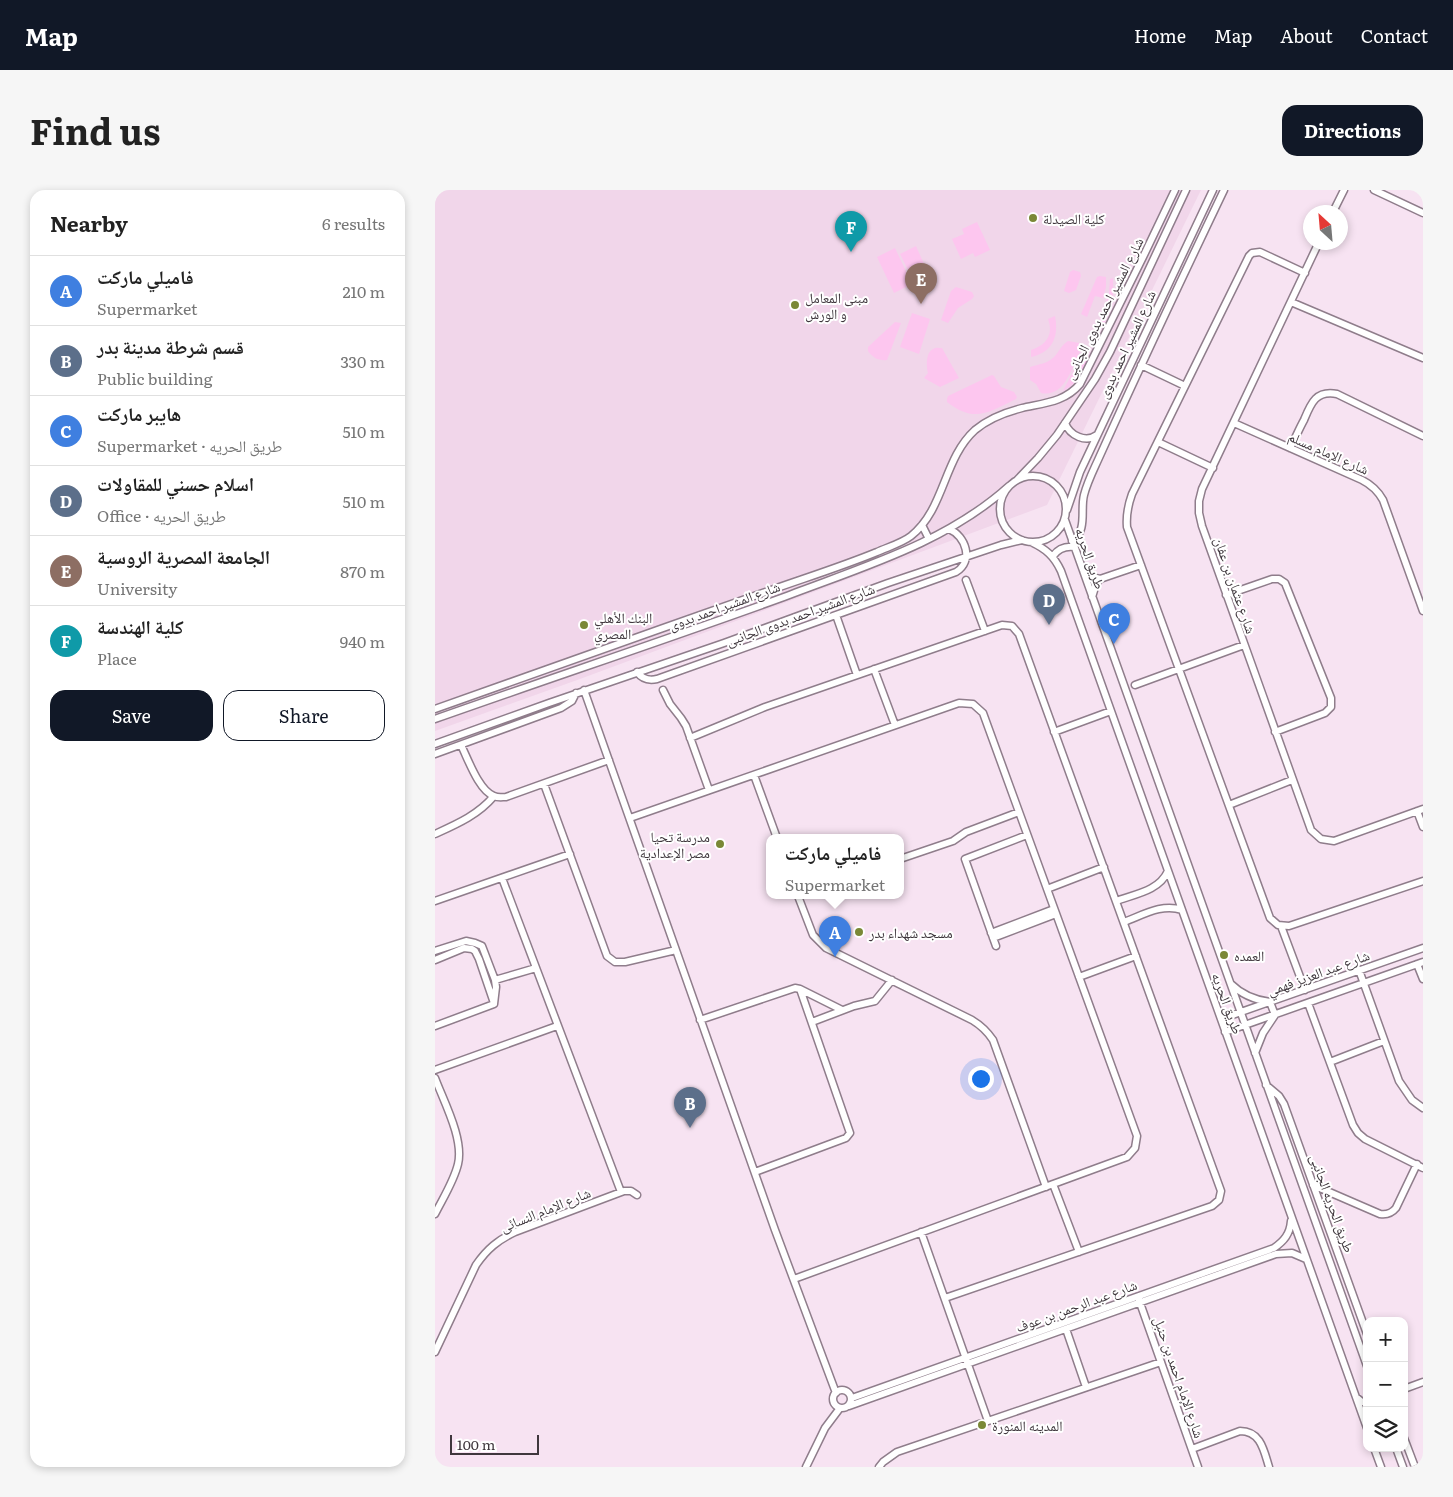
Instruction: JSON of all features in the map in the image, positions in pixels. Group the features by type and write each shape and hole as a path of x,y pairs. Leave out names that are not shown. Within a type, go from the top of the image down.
{"street":[{"name":"شارع المشير احمد بدوى الجانبى","path":"435,709 850,562 906,540 922,525 932,511 957,452 975,430 990,420 1009,412 1063,398 1077,389 1087,373 1175,190"},
{"name":"شارع المشير احمد بدوى","path":"1017,480 1043,453 1095,379 1186,190"},
{"name":"شارع المشير احمد بدوى","path":"1067,510 1080,472 1213,190"},
{"path":"1031,542 1049,551 1053,556 1057,551 1073,544 1078,537 1082,528 1084,495 1091,477 1131,386 1224,190"},
{"path":"1336,205 1344,190"},
{"path":"1374,190 1423,213"},
{"name":"شارع عثمان بن عفان","path":"1315,250 1202,489 1199,501 1199,514 1292,780 1315,836 1327,841 1334,841 1420,810"},
{"path":"1305,273 1263,253 1255,252 1249,256 1132,494 1126,516 1127,527 1270,918 1281,926 1289,926 1423,881"},
{"path":"1143,257 1152,262"},
{"path":"1291,302 1423,358"},
{"path":"1144,337 1153,340"},
{"path":"1141,365 1185,386"},
{"path":"1087,373 1095,379"},
{"path":"1122,383 1131,386"},
{"path":"1290,448 1312,402 1320,396 1331,393 1337,394 1423,436"},
{"path":"1065,423 1070,432 1084,439 1093,438 1097,435"},
{"name":"شارع الإمام مسلم","path":"1234,423 1371,485 1383,500 1423,611"},
{"path":"1158,442 1213,468"},
{"path":"1080,472 1091,477"},
{"path":"1032,476 1047,479 1054,483 1063,495 1067,510 1065,520 1059,530 1050,538 1037,542 1022,540 1008,531 1004,524 1001,517 1001,500 1009,486 1017,480 1032,476"},
{"name":"شارع المشير احمد بدوى","path":"435,719 714,622 876,562 949,529 980,510 1009,486"},
{"name":"طريق الحريه","path":"1065,520 1366,1362"},
{"path":"922,525 929,539"},
{"path":"949,529 962,538 966,557"},
{"path":"906,540 910,548"},
{"path":"435,744 845,599 1013,541 1022,540"},
{"name":"طريق الحريه","path":"1053,556 1061,571 1363,1417"},
{"name":"شارع المشير احمد بدوى الجانبى","path":"637,672 644,679 657,679 956,572 963,566 966,557"},
{"path":"1092,597 1096,584 1100,579 1141,564"},
{"path":"1082,569 1087,574 1100,579"},
{"path":"1226,595 1271,579 1279,579 1285,583 1331,698 1331,707 1325,713 1275,732"},
{"path":"966,580 985,630"},
{"path":"1415,589 1423,586"},
{"path":"845,599 849,610"},
{"path":"835,615 857,675"},
{"path":"691,738 765,708 985,630 1007,624 1016,630 1220,1187 1221,1196 1216,1204 1212,1206 945,1298"},
{"path":"1135,684 1244,645"},
{"path":"874,669 895,725"},
{"path":"584,690 700,1020 835,1393 834,1403 840,1408 849,1406 852,1398 850,1394 844,1390 839,1390 835,1393"},
{"path":"663,690 670,704 684,722 709,790"},
{"path":"435,754 565,706 572,701 576,693"},
{"path":"630,818 959,703 966,702 979,708 983,714 1137,1136 1137,1142 1132,1153 1127,1157 793,1279"},
{"path":"1054,732 1111,711"},
{"path":"515,715 518,724"},
{"path":"461,745 484,789 494,796 506,797 609,760"},
{"path":"754,775 776,834"},
{"path":"1229,805 1292,780"},
{"path":"544,784 605,952 611,959 620,963 676,950"},
{"path":"435,834 473,815 485,807 494,796"},
{"path":"1420,810 1423,827"},
{"path":"904,859 953,841 966,832 1019,812"},
{"path":"996,946 965,859 1027,835"},
{"path":"435,901 570,854"},
{"path":"1047,888 1104,868"},
{"path":"1116,900 1154,887 1165,877 1168,871"},
{"path":"502,878 621,1192 631,1191 637,1195"},
{"path":"799,899 809,926 819,942 826,948 972,1020 988,1032 993,1040 1049,1186 1079,1252"},
{"path":"1124,922 1165,907 1182,910"},
{"path":"992,935 1055,912"},
{"path":"1281,926 1305,990"},
{"path":"435,960 470,941 479,944 485,952 495,980 494,1004"},
{"path":"435,952 463,945 472,949 477,955 494,1004"},
{"name":"شارع عبد العزيز فهمي","path":"1221,1019 1423,948"},
{"path":"477,955 485,952"},
{"path":"1079,976 1136,956"},
{"path":"1420,963 1423,979"},
{"name":"شارع عبد العزيز فهمي","path":"1225,1032 1420,963"},
{"path":"495,980 536,968"},
{"path":"1359,970 1399,1082 1412,1100 1423,1108"},
{"path":"812,1022 854,1006 875,1001 891,980"},
{"path":"1229,982 1239,991 1250,997 1270,1002 1275,1015 1263,1033 1255,1053"},
{"path":"700,1020 793,989 800,989 842,1010"},
{"path":"755,1172 849,1136 850,1130 800,989"},
{"path":"1308,1003 1353,1125 1358,1133 1365,1139 1420,1166 1394,1211 1387,1214 1380,1214 1313,1185"},
{"path":"435,1026 494,1004"},
{"path":"435,1070 557,1026"},
{"path":"1330,1062 1384,1041"},
{"path":"435,1078 459,1147 458,1166 435,1214"},
{"name":"طريق الحريه الجانبى","path":"1266,1086 1274,1090 1284,1104 1363,1323"},
{"name":"شارع الإمام النسائى","path":"435,1352 476,1265 483,1254 493,1245 503,1237 515,1232 621,1192"},
{"name":"شارع عبد الرحمن بن عوف","path":"849,1406 1274,1248 1282,1243 1287,1235 1291,1227 1291,1218"},
{"path":"921,1232 988,1421"},
{"name":"شارع عبد الرحمن بن عوف","path":"852,1398 1066,1329 1139,1299 1276,1254 1292,1253 1307,1259"},
{"name":"شارع الإمام احمد بن حنبل","path":"1139,1299 1198,1467"},
{"path":"1066,1329 1087,1387"},
{"path":"879,1467 889,1456 897,1452 1161,1362"},
{"path":"1408,1388 1423,1382"},
{"path":"1356,1398 1363,1402"},
{"path":"806,1467 822,1434 840,1408"},
{"path":"1192,1449 1240,1431 1251,1432 1259,1440 1269,1467"},
{"path":"1408,1449 1415,1467"},
{"path":"1375,1452 1381,1467"},
{"path":"1397,1452 1403,1467"}],"shaded area":[{"path":"435,190 1201,190 1047,505 435,731"},
{"path":"977,222 990,250 975,257 973,253 961,259 952,239 964,234 962,229"},
{"path":"916,246 929,275 914,282 900,254"},
{"path":"895,248 912,284 894,293 877,257"},
{"path":"1073,270 1080,272 1081,276 1076,290 1069,293 1064,291 1070,272"},
{"path":"1097,277 1106,277 1103,298 1095,296 1087,317 1081,314"},
{"path":"1113,278 1113,305 1104,324 1100,320 1109,293 1110,279"},
{"path":"956,287 972,292 974,296 958,308 948,323 941,320 951,291"},
{"path":"912,313 930,319 919,354 900,347"},
{"path":"1055,316 1056,330 1053,342 1045,351 1031,357 1031,350 1041,345 1047,339 1050,330 1048,319"},
{"path":"895,322 901,323 887,360 881,360 872,356 868,351 868,347"},
{"path":"1068,341 1079,343 1081,349 1067,380 1056,391 1041,393 1036,384 1030,380 1030,367 1051,359"},
{"path":"934,348 942,348 959,378 940,387 924,378 928,373 929,353"},
{"path":"1082,354 1089,357 1082,372 1072,385 1063,391"},
{"path":"992,375 1001,387 1014,392 1017,397 1016,399 981,414 965,412 947,402 948,396"}],"place":[{"name":"كلية الصيدلة","path":"1033,218"},
{"name":"كلية الهندسة","path":"851,252"},
{"name":"الجامعة المصرية الروسية","path":"921,304"},
{"name":"مبنى المعامل و الورش","path":"795,305"},
{"name":"البنك الأهلي المصري","path":"584,625"},
{"name":"اسلام حسني للمقاولات","path":"1049,625"},
{"name":"هايبر ماركت","path":"1114,644"},
{"name":"مدرسة تحيا مصر الإعدادية","path":"720,844"},
{"name":"مسجد شهداء بدر","path":"859,932"},
{"name":"العمده","path":"1224,955"},
{"name":"فاميلي ماركت","path":"835,957"},
{"name":"قسم شرطة مدينة بدر","path":"690,1128"},
{"name":"المدينه المنورة","path":"982,1425"}]}
